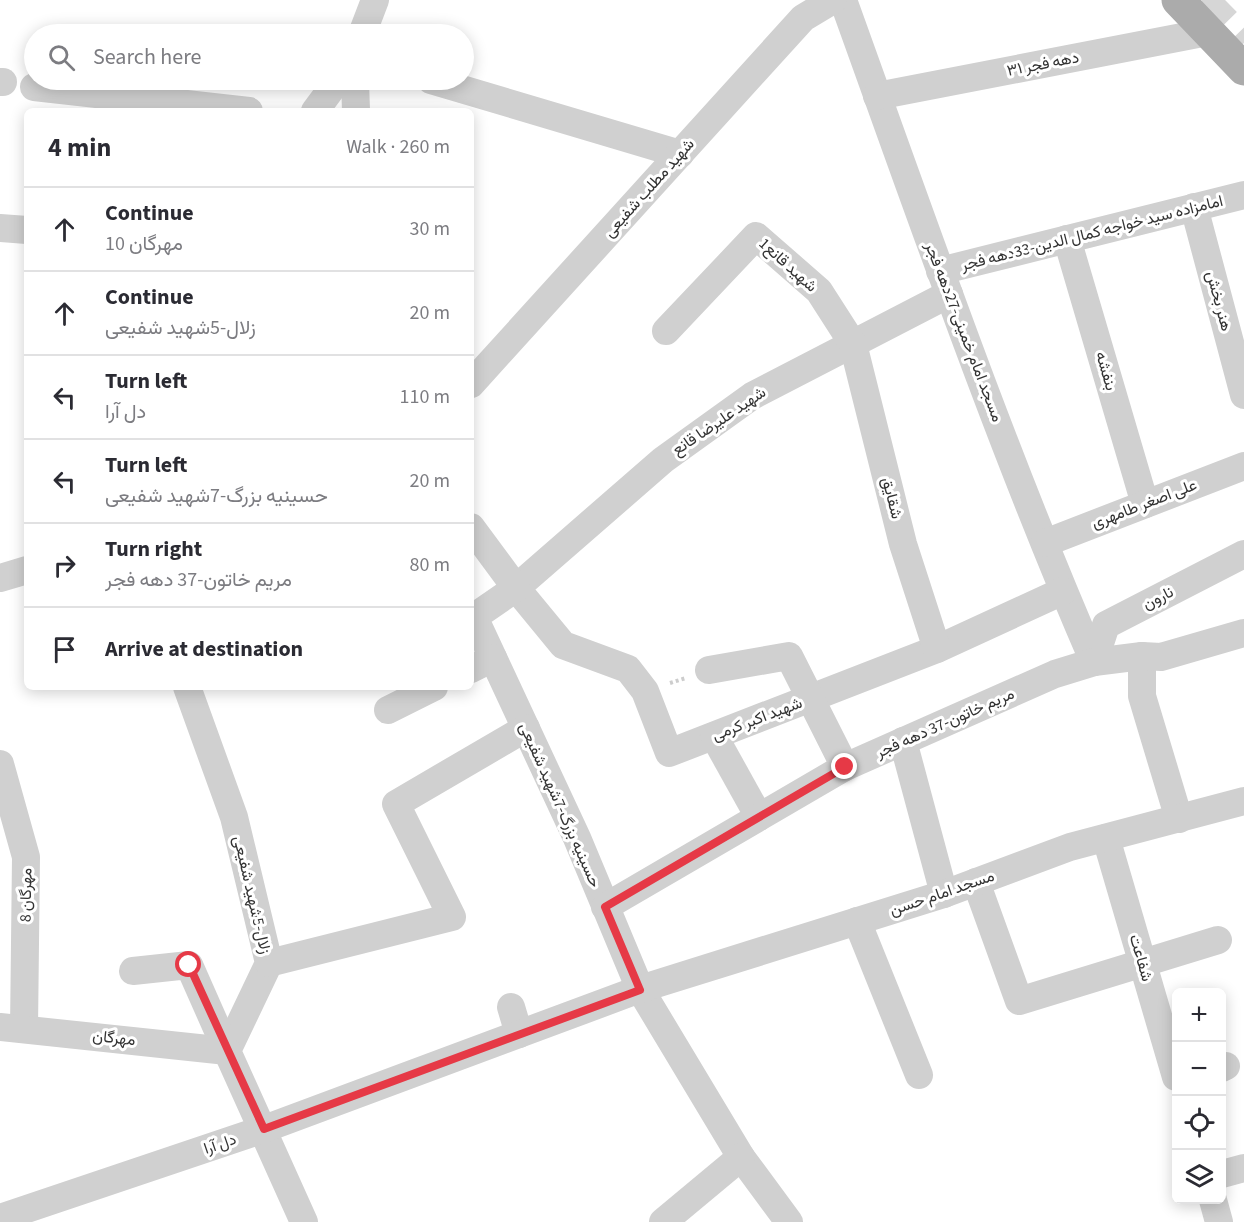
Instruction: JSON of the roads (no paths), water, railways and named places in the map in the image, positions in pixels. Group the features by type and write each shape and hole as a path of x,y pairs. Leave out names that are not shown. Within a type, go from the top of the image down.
{"main road":[{"path":"1178,0 1244,69"}],"street":[{"name":"شهید مطلب شفیعی","path":"474,372 680,154 803,18 833,0"},
{"name":"مسجد امام خمینی-27دهه فجر","path":"843,0 944,282 1063,591 1094,662"},
{"path":"363,24 366,2"},
{"name":"دهه فجر ۳۱","path":"877,96 1208,32"},
{"path":"61,90 222,108"},
{"path":"317,108 331,90"},
{"path":"355,90 356,108"},
{"path":"465,90 680,154"},
{"name":"امامزاده سید خواجه کمال الدین-33دهه فجر","path":"944,282 1067,239 1244,195"},
{"name":"هنر بخش","path":"1194,207 1244,395"},
{"path":"0,228 24,230"},
{"name":"1شهید قانع","path":"666,331 756,236 819,291 853,344"},
{"name":"بنفشه","path":"1067,239 1145,504"},
{"name":"شهید علیرضا قانع","path":"516,588 663,460 752,396 853,344 944,282"},
{"name":"شقایق","path":"853,344 903,544 937,649"},
{"name":"علی اصغر طامهری","path":"1045,543 1244,466"},
{"path":"474,531 516,588"},
{"name":"نارون","path":"1094,662 1106,625 1244,554"},
{"path":"0,578 24,571"},
{"name":"حسینیه بزرگ-7شهید شفیعی","path":"516,588 474,617 482,663 526,728 640,990 741,1157 789,1222"},
{"name":"شهید اکبر کرمی","path":"516,588 563,645 628,669 645,691 669,753 937,649 1063,591"},
{"name":"مریم خاتون-37 دهه فجر","path":"605,907 845,767 1077,665 1142,656 1161,657 1244,633"},
{"path":"710,670 789,656 845,767"},
{"path":"1142,656 1142,696 1179,819"},
{"name":"زلال-5شهید شفیعی","path":"188,690 234,817 269,963 227,1051"},
{"path":"388,710 428,690"},
{"path":"269,963 452,917 396,804 526,728"},
{"path":"714,736 759,817"},
{"path":"903,741 944,894"},
{"name":"مهرگان 8","path":"0,765 26,857 12,1028"},
{"name":"مسجد امام حسن","path":"640,990 944,894 1071,847 1244,801"},
{"name":"شفاعت","path":"1106,838 1172,1063"},
{"path":"976,882 1019,1001 1218,940"},
{"path":"857,921 919,1075"},
{"path":"133,972 189,965 304,1222"},
{"name":"دل آرا","path":"0,1218 264,1129 640,990"},
{"path":"511,1007 519,1034"},
{"name":"مهرگان","path":"12,1028 227,1051"},
{"path":"663,1222 741,1157"},
{"path":"1226,1173 1244,1168"},
{"path":"1214,1204 1219,1222"}],"tunnel":[{"path":"1202,0 1244,43"}]}
